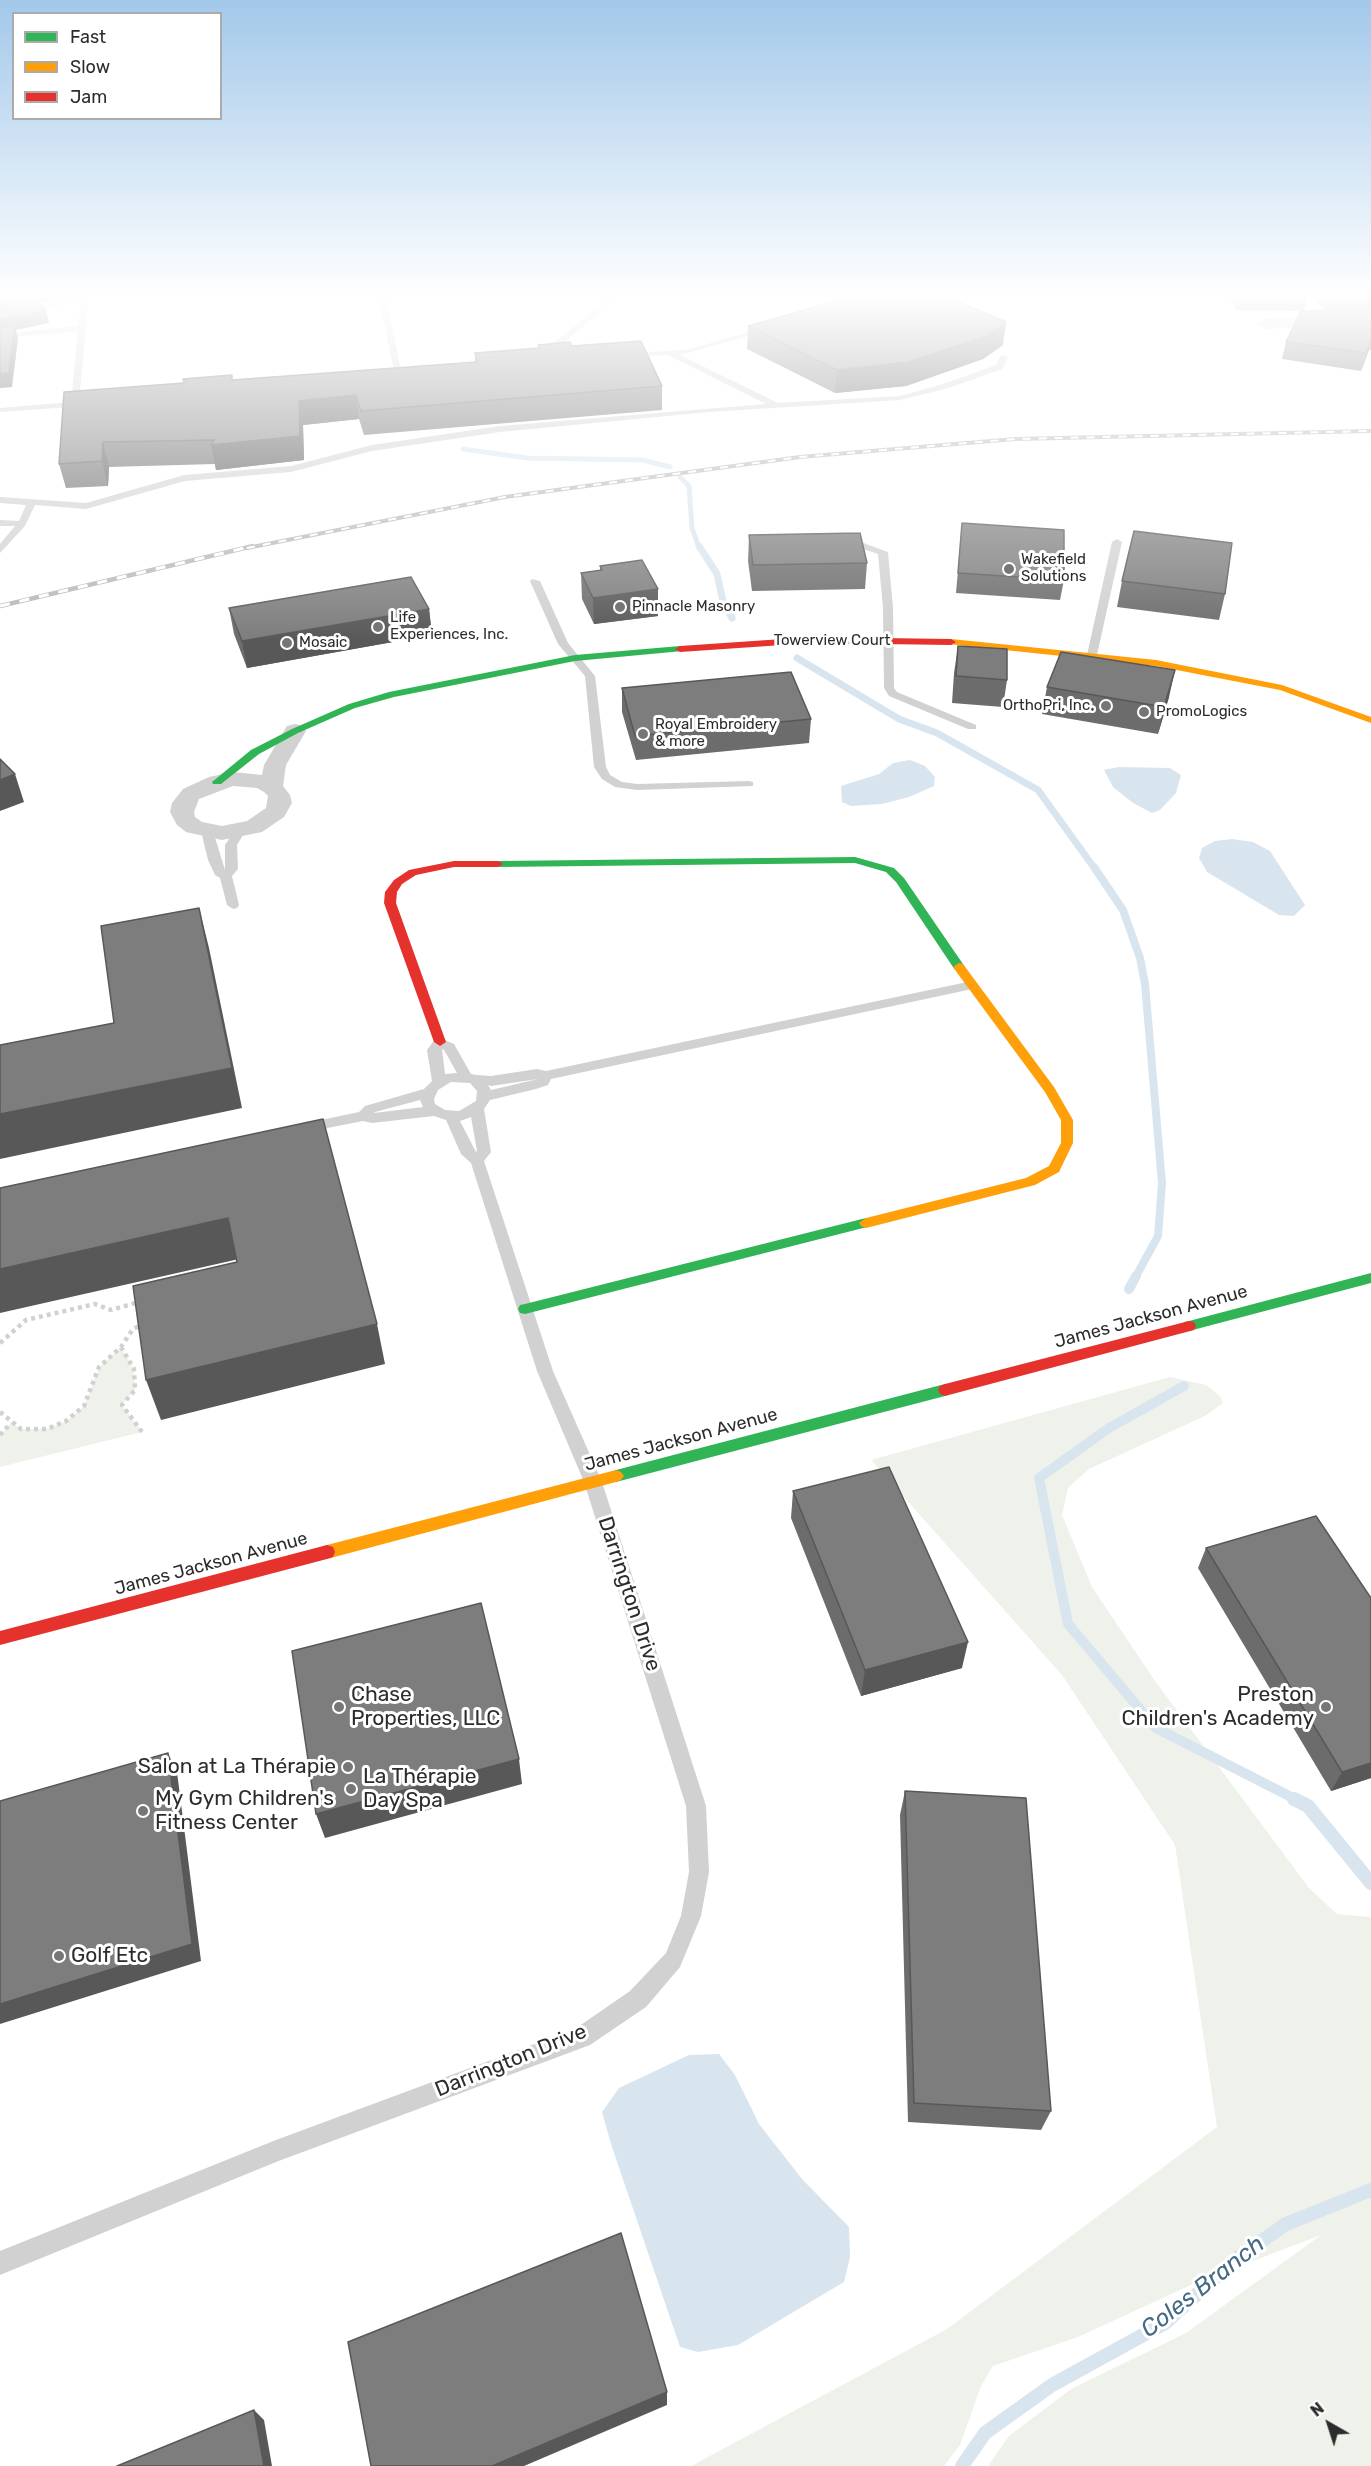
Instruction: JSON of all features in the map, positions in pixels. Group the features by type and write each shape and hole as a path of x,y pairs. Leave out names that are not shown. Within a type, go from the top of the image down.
{"street":[{"name":"Towerview Court","path":"217,782 255,752 295,730 352,706 392,694 479,675 575,658 742,643 888,640 952,642 1092,655 1179,667 1282,688 1371,720"},
{"path":"272,787 275,765 295,730"},
{"path":"248,779 272,787 279,795 280,803 276,812 254,827 239,832 207,831 194,827 185,820 182,812 184,803 191,794 217,782 248,779"},
{"path":"440,1041 390,903 391,892 398,882 413,872 432,866 830,859 875,864 890,870 900,880 972,986 1050,1090 1066,1120 1067,1143 1054,1169 1030,1182 525,1309"},
{"name":"James Jackson Avenue","path":"0,1638 1371,1278"}],"lane":[{"path":"0,500 86,506 184,478 291,469 372,448 500,429 715,411"},
{"path":"0,550 22,524 32,502"},
{"path":"0,523 22,524"},
{"path":"832,542 858,544 883,552 888,608 889,688 893,694 972,727"},
{"path":"1092,655 1117,542"},
{"path":"535,581 563,644 590,676 600,767 606,777 619,785 637,787 749,784"},
{"path":"207,831 214,860 219,872 226,876 233,905"},
{"path":"226,876 232,869 231,845 239,832"},
{"path":"363,1116 370,1109 428,1093 439,1082 470,1079 491,1081 537,1074 546,1076 972,986"},
{"path":"439,1082 434,1050 440,1041 449,1047 470,1079 484,1090 481,1102 484,1152 477,1160 468,1154 451,1116"},
{"path":"289,1131 363,1116 372,1118 434,1111 451,1116 461,1116 481,1102 537,1084 546,1076"},
{"path":"428,1093 429,1106 434,1111"},
{"name":"Darrington Drive","path":"0,2263 276,2151 582,2037 638,1999 673,1960 691,1916 699,1872 696,1806 593,1482 545,1371 477,1160"}],"path":[{"path":"0,1343 26,1320 95,1304 111,1310 136,1305 143,1297"},
{"path":"0,1412 10,1423 21,1429 46,1429 66,1422 84,1406 99,1367 121,1347 133,1329 153,1320"},
{"path":"121,1347 134,1369 135,1390 122,1405 141,1432"},
{"path":"0,1435 10,1423"}],"shaded area":[{"path":"910,760 925,766 935,777 934,786 909,797 882,804 851,806 842,802 841,786 879,774 893,763"},
{"path":"1119,767 1170,768 1181,775 1176,793 1160,810 1152,813 1133,803 1113,787 1104,770"},
{"path":"1232,839 1253,842 1270,851 1305,905 1294,916 1279,915 1207,872 1199,858 1202,848 1215,841"},
{"path":"121,1347 134,1369 135,1390 122,1405 142,1432 0,1467 0,1435 11,1423 22,1429 46,1429 67,1421 84,1406 99,1367"},
{"path":"1170,1377 1206,1385 1220,1396 1223,1403 1205,1416 1089,1469 1068,1488 1062,1515 1092,1587 1155,1681 1309,1888 1337,1914 1371,1917 1371,2466 988,2466 1009,2436 1071,2389 1186,2333 1321,2235 1193,2284 1078,2337 993,2366 981,2386 960,2445 944,2466 691,2466 947,2329 1217,2127 1175,1845 1062,1675 871,1460"},
{"path":"719,2054 735,2075 759,2124 802,2179 849,2227 850,2257 844,2282 738,2345 698,2352 680,2347 602,2112 619,2088 689,2055"}],"building":[{"path":"63,411 299,411 300,436 211,445 214,440 103,442 102,461 59,464"},
{"path":"962,523 1064,530 1064,580 958,573"},
{"path":"1134,531 1232,543 1225,594 1122,581"},
{"path":"860,533 867,563 753,565 749,535"},
{"path":"642,560 658,589 593,598 581,573 602,570 600,566"},
{"path":"411,577 429,609 242,641 229,608"},
{"path":"958,646 1007,649 1007,680 956,676"},
{"path":"1061,652 1175,670 1164,707 1047,687"},
{"path":"791,672 811,719 635,736 622,688"},
{"path":"0,759 15,774 0,780"},
{"path":"199,908 232,1068 0,1114 0,1045 114,1023 101,926"},
{"path":"323,1119 377,1324 146,1380 133,1286 237,1262 228,1218 0,1269 0,1188"},
{"path":"889,1467 968,1642 865,1670 793,1491"},
{"name":"Preston Children's Academy","path":"1316,1516 1371,1598 1371,1763 1342,1772 1206,1548"},
{"path":"481,1603 519,1759 316,1814 292,1651"},
{"path":"168,1753 192,1944 0,2004 0,1801"},
{"path":"905,1791 1026,1798 1051,2111 914,2103"},
{"path":"621,2233 667,2392 492,2466 371,2466 348,2342"},
{"path":"254,2410 264,2466 117,2466"}],"waterway":[{"path":"463,449 527,458 643,460 670,467"},
{"path":"680,477 689,486 692,528 699,548"},
{"path":"699,546 717,574 723,601 732,618"},
{"path":"797,658 899,719 937,733 1038,790 1095,869"},
{"path":"1094,867 1123,910 1140,958 1145,984 1162,1183 1158,1236 1135,1278"},
{"path":"1129,1289 1136,1276"},
{"path":"1184,1386 1109,1428 1039,1478 1068,1624 1156,1728 1297,1800"},
{"path":"1294,1799 1308,1806 1371,1883"},
{"name":"Coles Branch","path":"962,2466 985,2433 1052,2385 1165,2323 1236,2259 1286,2224 1371,2190"}],"railway":[{"path":"247,548 505,497 800,457 1015,439 1371,431"},
{"path":"0,606 253,546"}],"traffic: fast":[{"path":"217,782 255,752 295,731 352,706 392,694 575,658 680,649"},
{"path":"498,864 855,860 890,870 900,880 959,967"},
{"path":"525,1309 866,1223"},
{"path":"1189,1326 1371,1278"},
{"path":"616,1476 945,1390"}],"traffic: slow":[{"path":"951,642 1156,663 1282,688 1371,720"},
{"path":"866,1223 1030,1182 1054,1169 1067,1143 1067,1120 1050,1090 959,967"},
{"path":"327,1552 616,1476"}],"traffic: jam":[{"path":"680,649 812,640 951,642"},
{"path":"440,1042 390,903 391,892 398,882 413,872 454,864 498,864"},
{"path":"945,1390 1189,1326"},
{"path":"0,1638 327,1552"}],"place":[{"name":"Wakefield Solutions","path":"1009,569"},
{"name":"Pinnacle Masonry","path":"620,607"},
{"name":"Life Experiences, Inc.","path":"378,627"},
{"name":"Mosaic","path":"287,643"},
{"name":"OrthoPri, Inc.","path":"1106,706"},
{"name":"PromoLogics","path":"1144,712"},
{"name":"Royal Embroidery & more","path":"643,734"},
{"name":"Chase Properties, LLC","path":"339,1707"},
{"name":"Preston Children's Academy","path":"1326,1707"},
{"name":"Salon at La Thérapie","path":"348,1767"},
{"name":"La Thérapie Day Spa","path":"351,1789"},
{"name":"My Gym Children's Fitness Center","path":"143,1811"},
{"name":"Golf Etc","path":"59,1956"}]}
